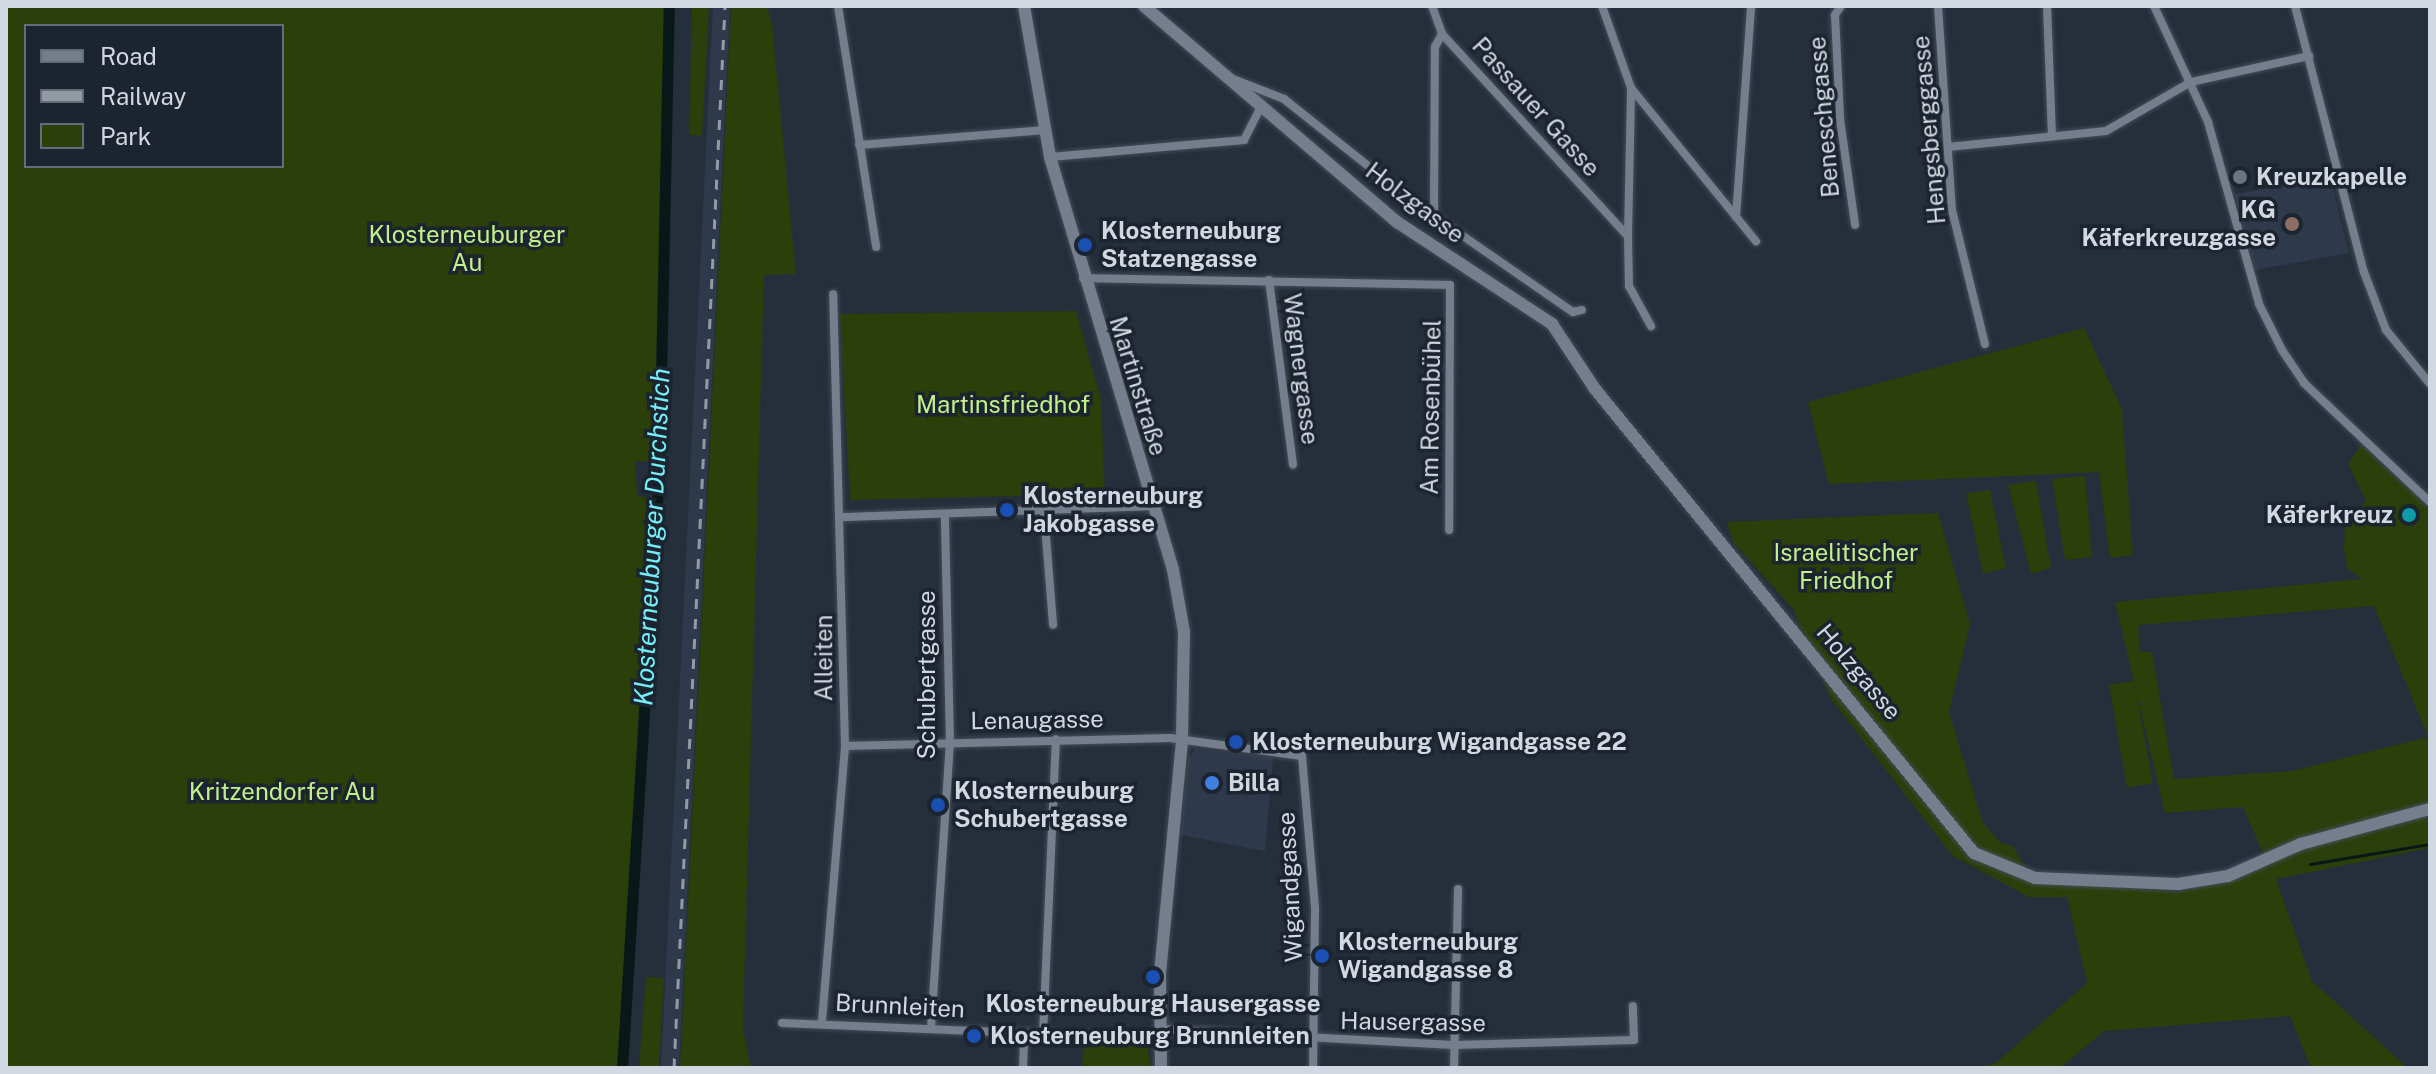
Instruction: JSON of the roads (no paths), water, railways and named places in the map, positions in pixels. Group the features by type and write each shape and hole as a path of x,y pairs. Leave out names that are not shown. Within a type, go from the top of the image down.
{"street":[{"path":"838,6 876,247"},
{"name":"Martinstraße","path":"1024,6 1050,157 1151,506 1184,632 1182,741 1159,1034 1161,1068"},
{"name":"Holzgasse","path":"1144,6 1397,222 1552,324 1595,389 1974,853 2035,878 2178,884 2228,876 2301,844 2430,809"},
{"path":"1432,6 1442,34"},
{"path":"1602,6 1631,88 1756,241"},
{"path":"1736,217 1751,6"},
{"name":"Beneschgasse","path":"1841,6 1835,15 1840,119 1855,225"},
{"name":"Hengsberggasse","path":"1938,6 1952,210 1985,344"},
{"path":"2047,6 2052,136"},
{"path":"2154,6 2191,82 2225,170 2259,304 2282,350 2304,383 2430,502"},
{"path":"2295,6 2364,272 2386,330 2430,384"},
{"name":"Passauer Gasse","path":"1434,215 1435,47 1442,34 1628,236"},
{"path":"1948,147 2117,127 2191,82 2309,56"},
{"name":"Holzgasse","path":"1223,75 1284,99 1434,215 1573,312 1582,310"},
{"name":"Passauer Gasse","path":"1631,88 1629,286 1651,326"},
{"path":"1050,157 1244,140 1261,107"},
{"path":"859,145 1045,130"},
{"path":"1083,278 1269,280"},
{"name":"Am Rosenbühel","path":"1269,280 1450,285 1449,530"},
{"name":"Wagnergasse","path":"1269,280 1293,464"},
{"name":"Alleiten","path":"822,1021 845,746 843,517 833,294"},
{"path":"843,517 1151,506"},
{"path":"1044,512 1053,625"},
{"name":"Schubertgasse","path":"931,1028 950,742 945,514"},
{"path":"1043,1035 1056,739"},
{"name":"Lenaugasse","path":"845,746 1056,739 1182,741"},
{"name":"Wigandgasse","path":"1182,741 1302,756 1315,909 1313,1040"},
{"path":"1454,1068 1458,889"},
{"name":"Hausergasse","path":"1159,1034 1454,1045 1634,1040 1633,1006"},
{"name":"Brunnleiten","path":"782,1023 822,1021 1043,1035 1159,1034"},
{"path":"1023,1068 1024,1033"},
{"path":"1313,1040 1313,1068"}],"waterway":[{"name":"Klosterneuburger Durchstich","path":"622,1068 659,472 669,6"},
{"path":"2310,864 2430,844"}],"railway":[{"path":"674,1068 725,6"}],"place":[{"name":"Kreuzkapelle","path":"2240,177"},
{"name":"KG Käferkreuzgasse","path":"2292,224"},
{"name":"Klosterneuburg Statzengasse","path":"1085,245"},
{"name":"Klosterneuburg Jakobgasse","path":"1007,510"},
{"name":"Käferkreuz","path":"2409,515"},
{"name":"Klosterneuburg Wigandgasse 22","path":"1236,742"},
{"name":"Billa","path":"1212,783"},
{"name":"Klosterneuburg Schubertgasse","path":"938,805"},
{"name":"Klosterneuburg Wigandgasse 8","path":"1322,956"},
{"name":"Klosterneuburg Hausergasse","path":"1153,977"},
{"name":"Klosterneuburg Brunnleiten","path":"974,1036"}],"park label":[{"name":"Klosterneuburger Au","path":"467,249"},
{"name":"Martinsfriedhof","path":"1003,405"},
{"name":"Israelitischer Friedhof","path":"1846,567"},
{"name":"Kritzendorfer Au","path":"282,792"}]}
